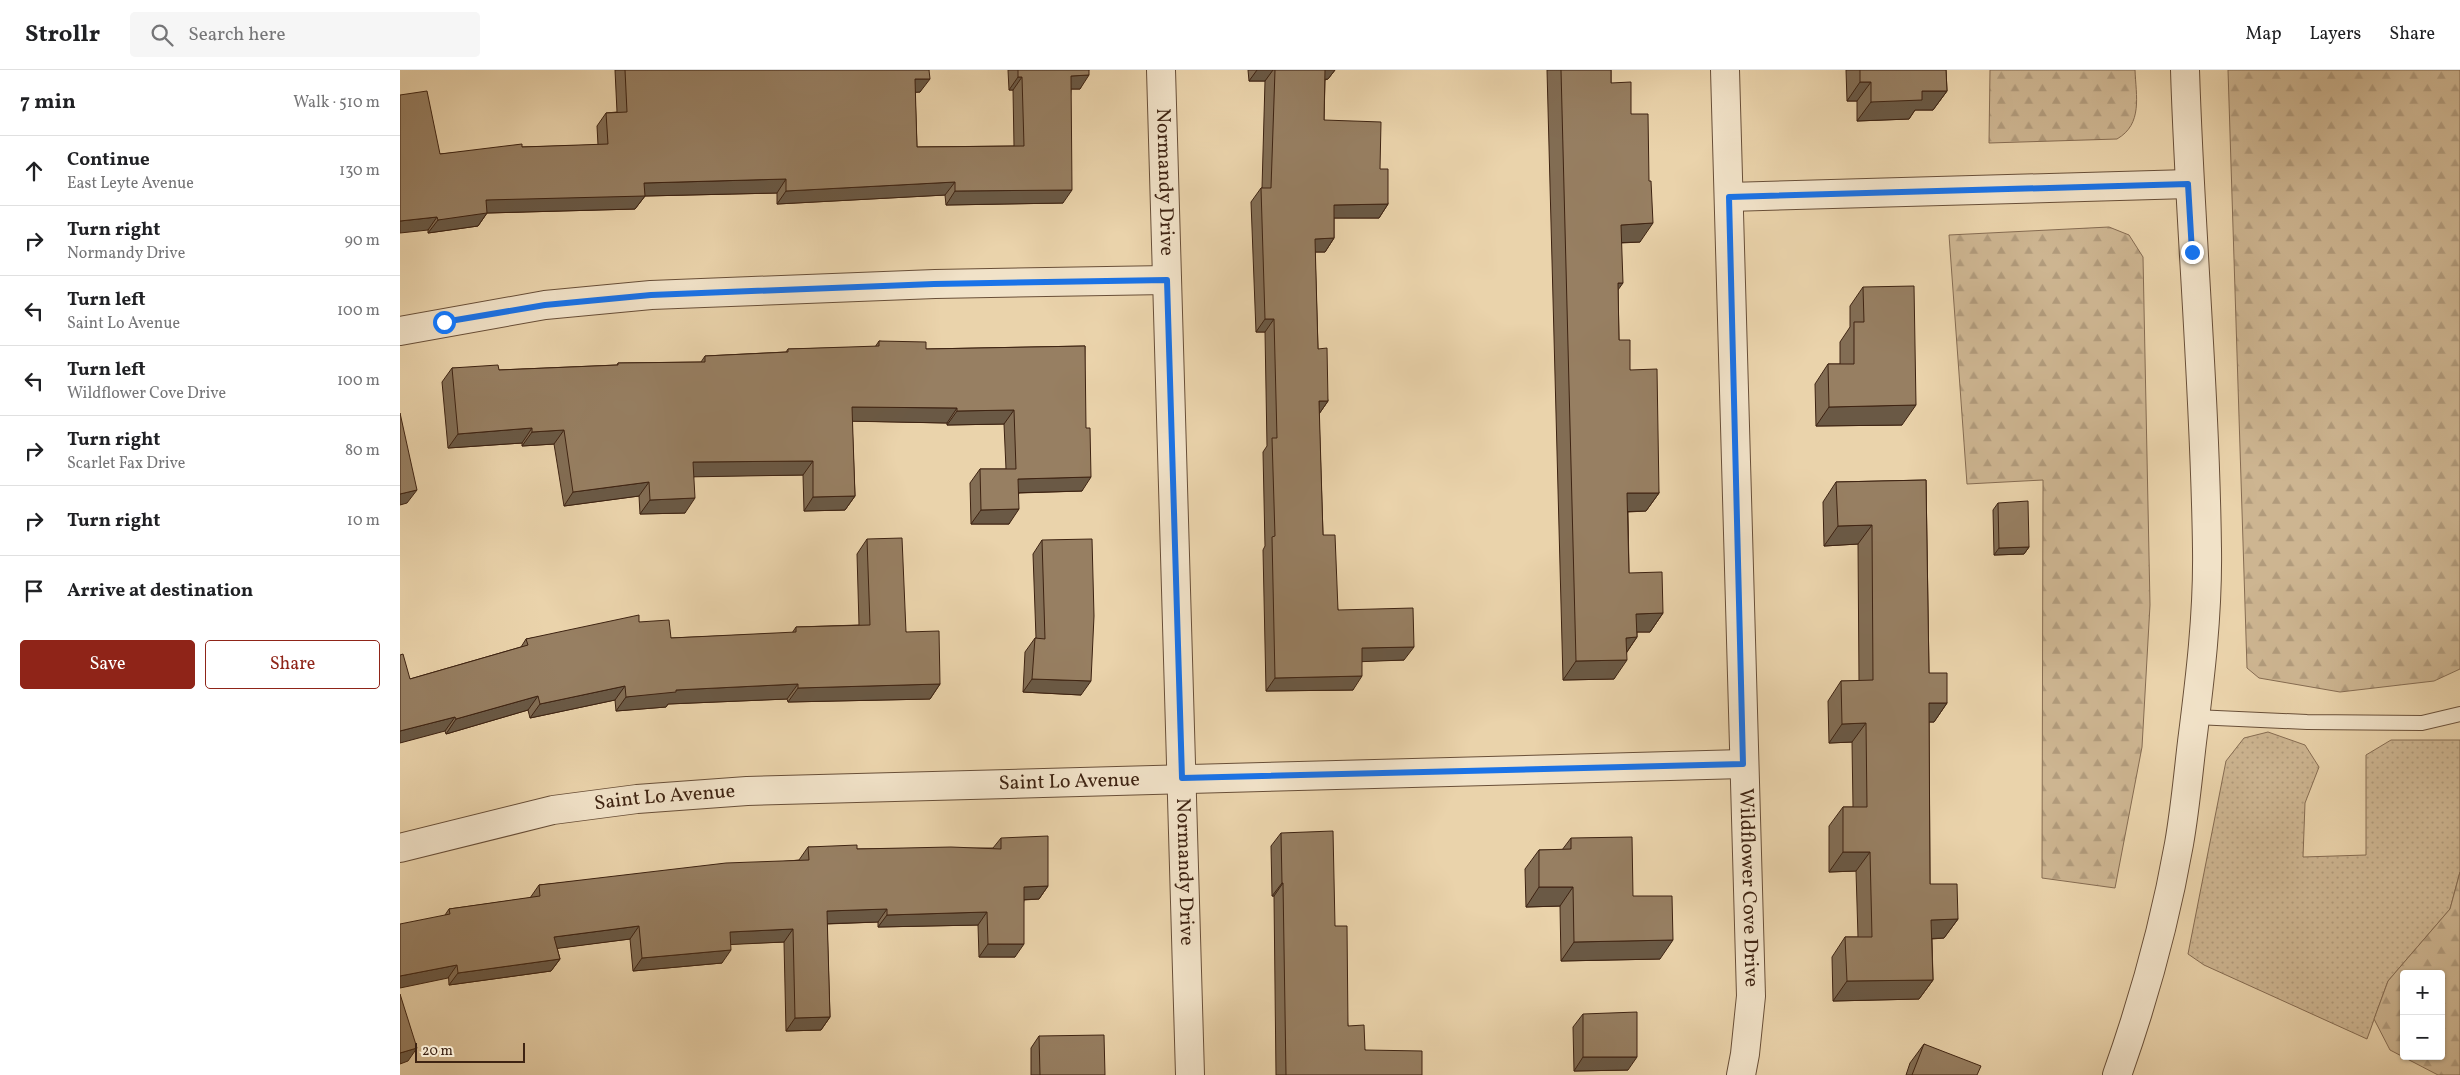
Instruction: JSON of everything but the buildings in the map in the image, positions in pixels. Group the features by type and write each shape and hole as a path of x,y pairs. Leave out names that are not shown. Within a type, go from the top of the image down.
{"street":[{"name":"Normandy Drive","path":"1161,70 1190,1075"},
{"name":"Wildflower Cove Drive","path":"1725,70 1751,996 1745,1054 1740,1075"},
{"path":"2117,1075 2137,1018 2157,949 2179,842 2203,654 2207,551 2198,304 2188,184 2185,70"},
{"path":"1729,197 2188,184"},
{"path":"400,331 545,305 651,295 934,284 1167,280"},
{"name":"Saint Lo Avenue","path":"400,848 553,810 637,799 747,791 1743,764"}],"lane":[{"path":"2195,717 2307,722 2422,723 2460,714"}],"green space":[{"path":"1990,70 2135,70 2137,99 2131,126 2117,139 1989,143"},
{"path":"2228,70 2460,70 2460,669 2434,681 2340,692 2259,678 2247,668"},
{"path":"2109,227 2129,235 2143,257 2150,605 2142,747 2115,888 2042,878 2043,480 1967,484 1949,235"},
{"path":"2268,732 2305,745 2319,767 2305,803 2303,857 2366,855 2366,755 2391,740 2460,740 2460,872 2450,909 2388,981 2367,1039 2204,965 2188,954 2226,761 2244,738"},
{"path":"2460,872 2460,1075 2438,1075 2409,1060 2445,1060 2445,970 2400,970 2400,1055 2390,1050 2374,1019 2388,981 2450,909"}],"route":[{"path":"444,322 545,305 651,295 934,284 1167,280 1182,778 1743,764 1729,197 2188,184 2192,252"}]}
